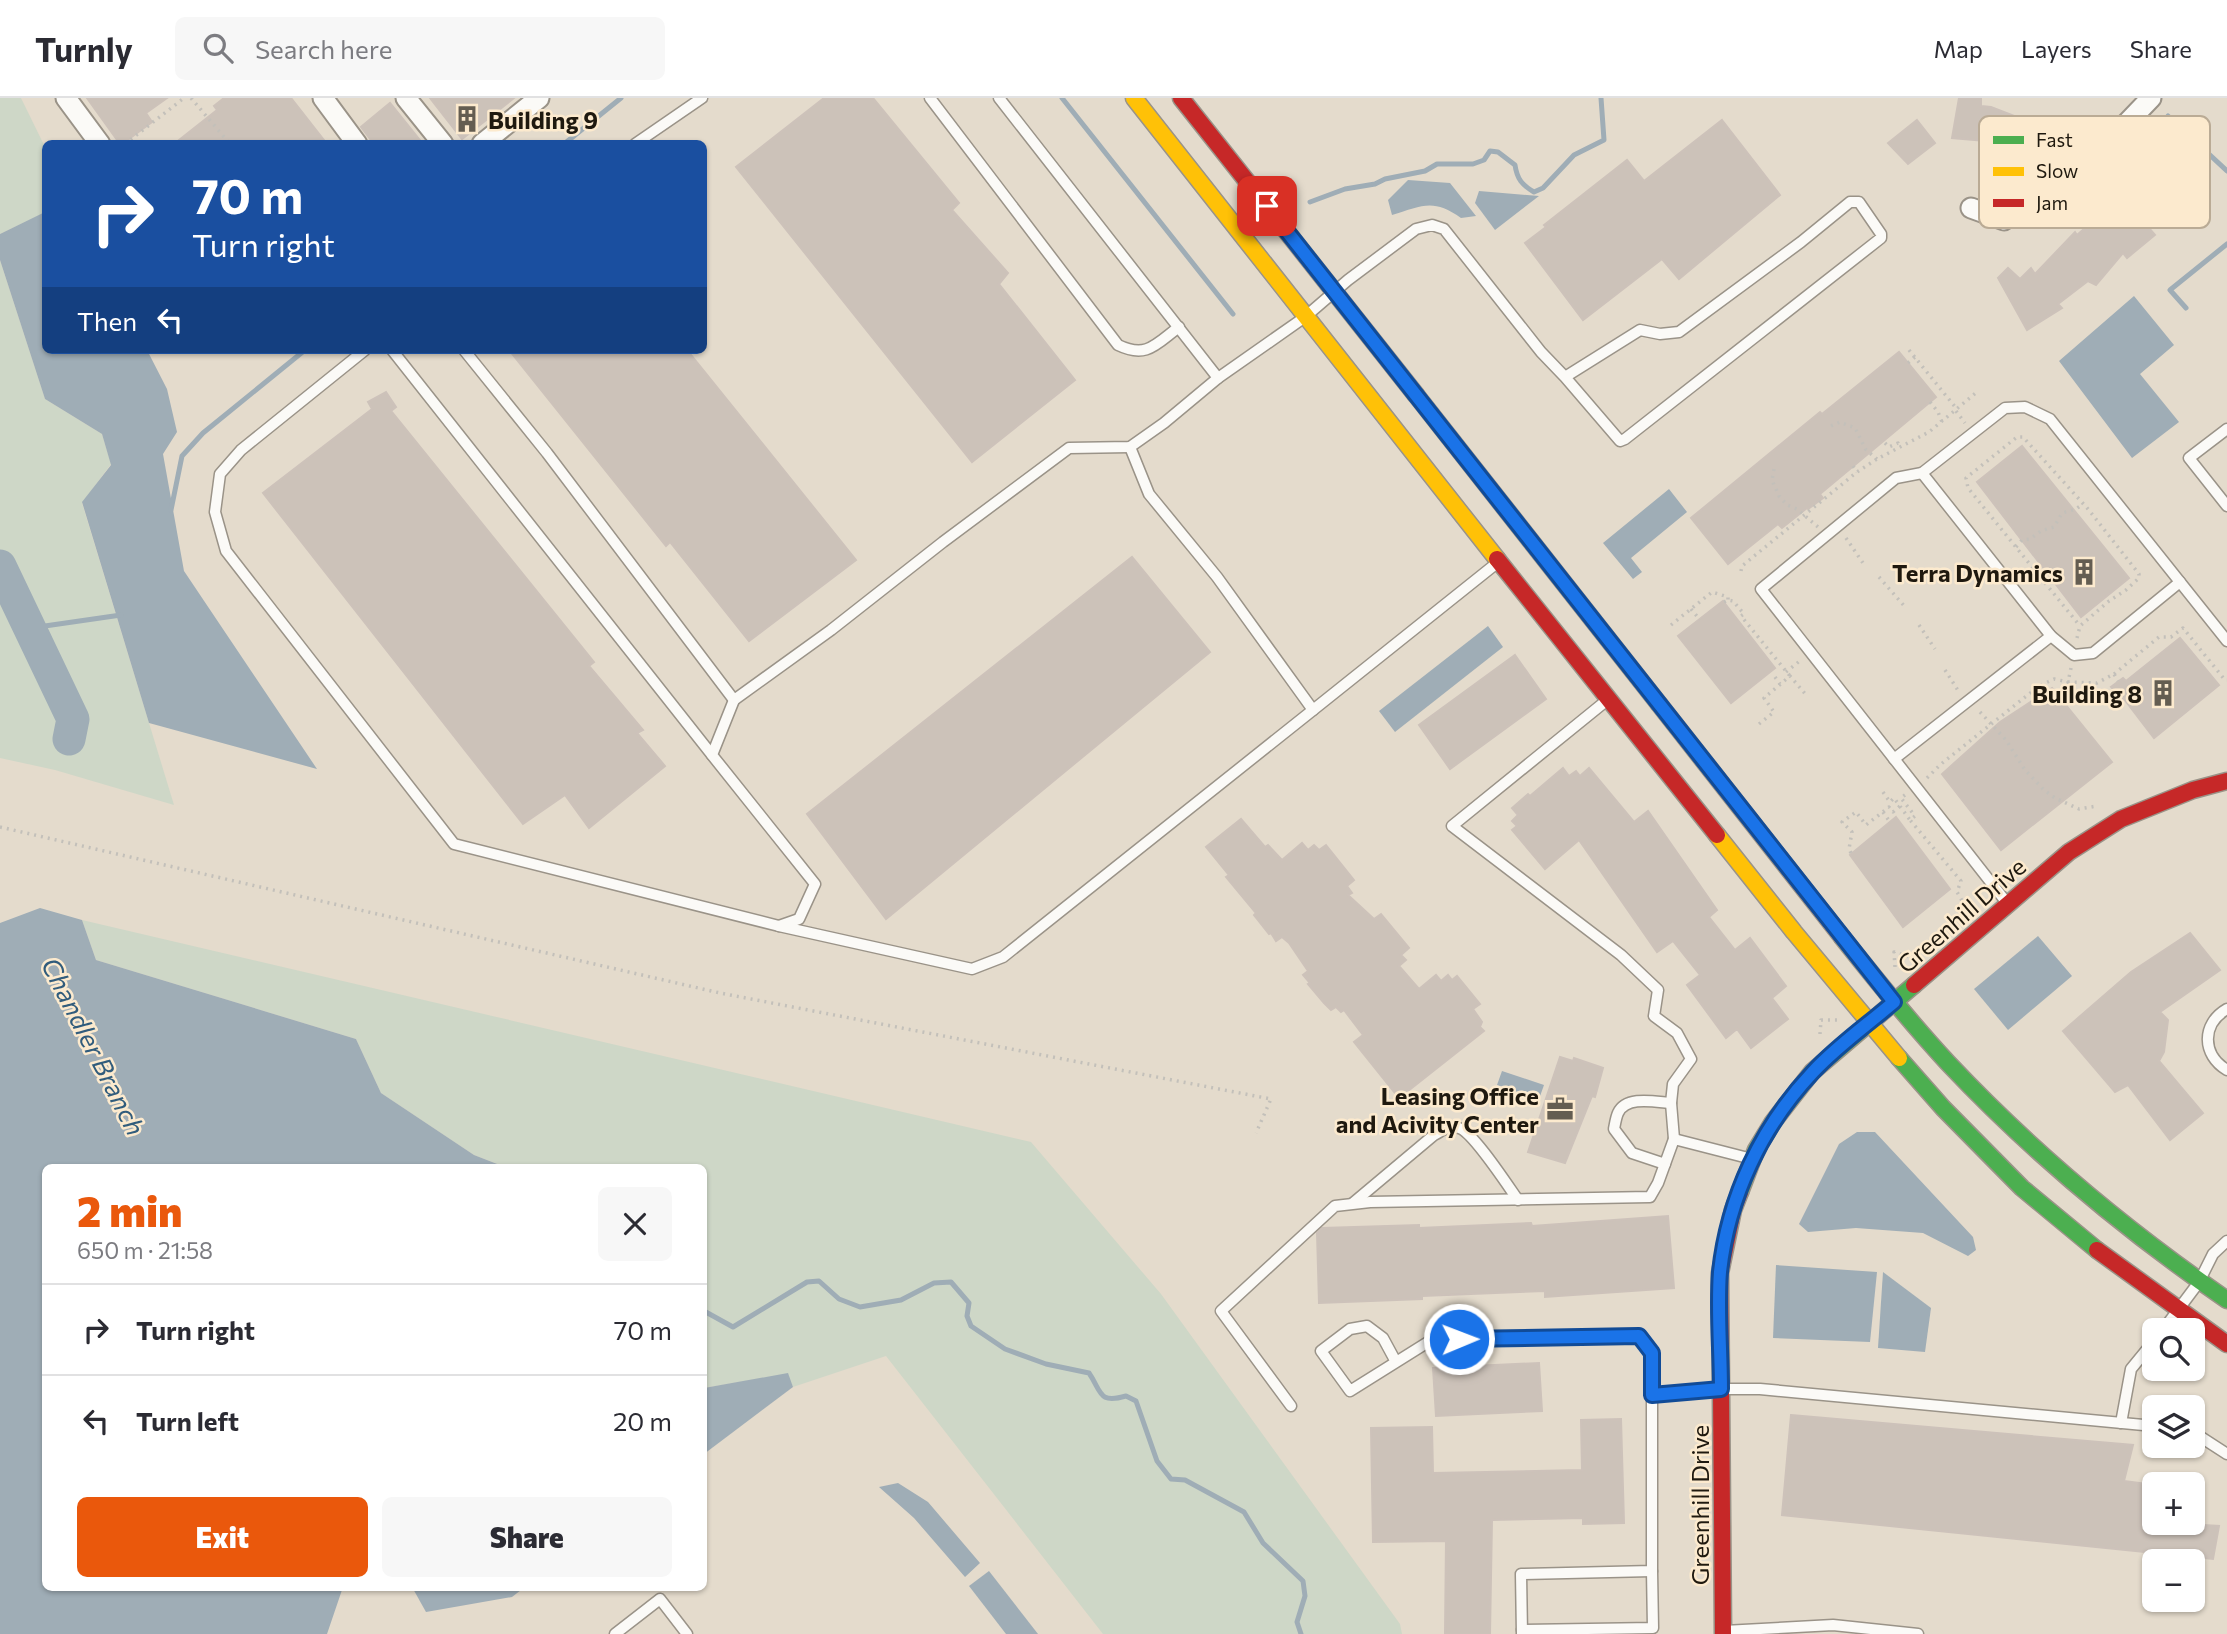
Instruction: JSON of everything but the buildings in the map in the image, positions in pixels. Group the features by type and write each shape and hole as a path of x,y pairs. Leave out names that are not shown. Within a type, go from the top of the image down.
{"main road":[{"path":"1134,98 1608,699 1869,1023 1943,1108 2022,1188 2103,1255 2227,1344"},
{"path":"1181,98 1894,1002 1969,1085 2049,1159 2150,1246 2227,1300"},
{"name":"Greenhill Drive","path":"1723,1632 1720,1273 1733,1210 1752,1159 1773,1122 1812,1072 2069,852 2121,820 2193,790 2227,781"}],"street":[{"path":"66,98 97,140"},
{"path":"323,98 354,140"},
{"path":"406,98 440,140"},
{"path":"487,140 539,98"},
{"path":"2134,116 2151,98"},
{"path":"1971,208 1979,211"}],"lane":[{"path":"641,140 702,98"},
{"path":"930,98 1118,345 1133,352 1148,350 1179,327"},
{"path":"999,98 1218,378"},
{"path":"712,755 734,700 831,630 1069,448 1130,447 1218,378 1305,317 1416,229 1432,225 1444,229 1491,285 1541,352 1620,441 1881,238 1881,234 1859,202 1850,202 1801,242 1679,332 1660,334 1640,330 1565,377"},
{"path":"360,354 241,450 220,474 215,512 226,551 454,844 779,926 972,969 1003,957 1500,561"},
{"path":"394,354 816,884 799,919 779,926"},
{"path":"467,354 547,453 734,700"},
{"path":"2007,903 1761,589 1896,478 1922,473 2005,408 2025,407 2050,419 2227,641"},
{"path":"2227,429 2189,458 2227,506"},
{"path":"1130,447 1149,494 1217,577 1313,710"},
{"path":"1922,473 2051,636 2074,655 2093,653 2180,582"},
{"path":"1894,759 2051,636"},
{"path":"1291,1406 1221,1311 1335,1206 1370,1202 1650,1197 1665,1164 1674,1139 1671,1103 1674,1084 1691,1059 1676,1033 1654,1016 1658,990 1621,955 1452,826 1608,699"},
{"path":"2227,1009 2212,1021 2207,1043 2210,1054 2227,1070"},
{"path":"1665,1164 1632,1153 1614,1129 1618,1111 1628,1103 1671,1103"},
{"path":"1352,1204 1434,1135 1448,1127 1457,1126 1471,1136 1518,1200"},
{"path":"1674,1139 1752,1159"},
{"path":"2173,1318 2199,1282 2213,1254 2227,1241"},
{"path":"1396,1362 1383,1338 1367,1326 1350,1329 1321,1351 1350,1391 1433,1339 1639,1336 1652,1353 1653,1628 1522,1632 1521,1574 1652,1571"},
{"path":"2121,1423 2131,1370 2142,1356"},
{"path":"1652,1395 1721,1389 1760,1389 2142,1425"},
{"path":"2205,1440 2227,1454"},
{"path":"615,1634 660,1600 687,1634"},
{"path":"1723,1632 1833,1625 1918,1634"}],"path":[{"path":"130,140 184,98"},
{"path":"191,98 227,140"},
{"path":"1909,350 1956,408"},
{"path":"1908,363 1915,357"},
{"path":"1741,572 1742,566 1857,472 1929,432 1978,391"},
{"path":"1930,402 1942,422"},
{"path":"1832,426 1840,422 1855,428 1866,450 1877,459"},
{"path":"2077,638 2080,626 2126,590 2140,574 2083,504 2023,437 2017,437 1966,478 1968,488 2080,626"},
{"path":"1885,443 1889,447 1898,443 1900,448"},
{"path":"1853,466 1857,472"},
{"path":"1774,469 1772,480 1779,496 1787,505 1797,509 1820,528"},
{"path":"2015,547 2022,540 2054,527 2062,513 2083,504"},
{"path":"1845,536 1863,564"},
{"path":"1879,578 1906,608"},
{"path":"1671,625 1712,592 1728,597 1726,601 1733,601 1744,614 1741,616 1807,696"},
{"path":"1691,609 1700,620"},
{"path":"1919,625 1935,649"},
{"path":"1926,778 2047,681 2097,683 2114,674 2160,637 2171,637 2183,628 2227,680"},
{"path":"2068,682 2072,666"},
{"path":"1945,670 1962,695"},
{"path":"2114,674 2118,681"},
{"path":"1759,724 1774,712 1764,698 1790,676"},
{"path":"1775,677 1780,684"},
{"path":"1980,712 2006,740 2035,781 2055,798 2079,809 2101,805"},
{"path":"1883,792 1890,802 1894,798 1961,881 1957,892 1970,913"},
{"path":"1906,794 1901,798 1915,816 1910,820"},
{"path":"1852,853 1849,849 1852,832 1842,822 1856,812 1866,825 1889,807 1893,812 1900,806"},
{"path":"1883,812 1890,822"},
{"path":"0,827 720,993 1271,1099 1256,1133"}],"green space":[{"path":"0,98 21,98 42,141 42,214 0,234"},
{"path":"0,260 45,399 102,434 111,464 82,503 174,805 55,770 0,758"},
{"path":"82,920 1031,1142 1161,1294 1400,1624 1402,1634 1103,1634 886,1356 793,1387 787,1374 707,1387 707,1164 497,1164 474,1155 381,1093 356,1039 96,960"}],"water":[{"path":"1408,180 1450,183 1476,216 1461,218 1435,206 1392,215 1388,200"},
{"path":"1479,191 1539,196 1495,230 1475,203"},
{"path":"42,213 42,354 149,354 167,389 177,432 163,454 184,571 317,769 149,723 82,502 111,465 102,434 45,399 0,260 0,234"},
{"path":"2134,296 2174,345 2140,374 2179,422 2132,458 2059,361"},
{"path":"1669,489 1687,512 1631,558 1642,572 1633,579 1603,543"},
{"path":"1488,626 1503,647 1395,732 1379,711"},
{"path":"40,908 82,920 96,960 356,1039 381,1093 474,1155 497,1164 42,1164 42,1591 342,1591 327,1634 0,1634 0,923"},
{"path":"2038,936 2072,976 2008,1030 1974,989"},
{"path":"1502,1071 1544,1085 1539,1099 1497,1085"},
{"path":"1857,1132 1875,1132 1973,1237 1976,1250 1968,1256 1923,1233 1856,1228 1808,1232 1799,1224 1839,1144"},
{"path":"1776,1265 1877,1272 1870,1342 1773,1338"},
{"path":"1883,1272 1931,1308 1925,1352 1878,1348"},
{"path":"788,1373 793,1387 707,1452 707,1387"},
{"path":"898,1483 928,1502 980,1563 965,1577 914,1518 879,1487"},
{"path":"989,1571 1038,1634 1006,1634 969,1586"},
{"path":"414,1591 520,1591 512,1597 426,1612"}],"waterway":[{"path":"569,140 621,98"},
{"path":"1062,98 1233,314"},
{"path":"1310,202 1345,189 1425,171 1437,164 1473,164 1484,160 1490,151 1498,152 1515,165 1521,181 1534,192 1543,188 1574,155 1604,140 1601,98"},
{"path":"2210,155 2227,171"},
{"path":"2186,308 2170,290 2227,244"},
{"path":"171,510 182,456 203,433 300,354"},
{"name":"Chandler Branch","path":"0,566 73,719 69,739"},
{"path":"31,628 121,615"},
{"path":"707,1313 733,1327 807,1282 819,1281 839,1299 860,1307 901,1300 934,1283 951,1282 969,1303 967,1316 971,1326 1005,1349 1046,1364 1089,1373 1105,1397 1126,1396 1136,1401 1157,1461 1171,1479 1185,1480 1244,1512 1263,1543 1303,1581 1305,1596 1297,1622 1301,1634"}],"traffic: fast":[{"path":"1416,395 1659,704"},
{"path":"1842,937 1934,1048 2013,1128 2117,1218 2227,1300"},
{"path":"1740,1192 1756,1150 1773,1122 1812,1072 1914,985"},
{"path":"1899,1058 1943,1108 2022,1188 2097,1250"}],"traffic: slow":[{"path":"1134,98 1497,559"},
{"path":"1717,835 1899,1058"}],"traffic: jam":[{"path":"1181,98 1416,395"},
{"path":"1497,559 1717,835"},
{"path":"1659,704 1842,937"},
{"path":"1914,985 2069,852 2121,819 2193,790 2227,781"},
{"path":"1723,1634 1720,1273 1733,1210 1740,1192"},
{"path":"2097,1250 2227,1344"}],"place":[{"name":"Building 9","path":"467,119"},
{"name":"Terra Dynamics","path":"2084,572"},
{"name":"Building 8","path":"2163,693"},
{"name":"Leasing Office and Acivity Center","path":"1560,1109"}],"route":[{"path":"1267,206 1894,1002 1812,1072 1773,1122 1756,1150 1733,1210 1720,1273 1721,1389 1652,1395 1652,1353 1639,1336 1459,1339"}]}
